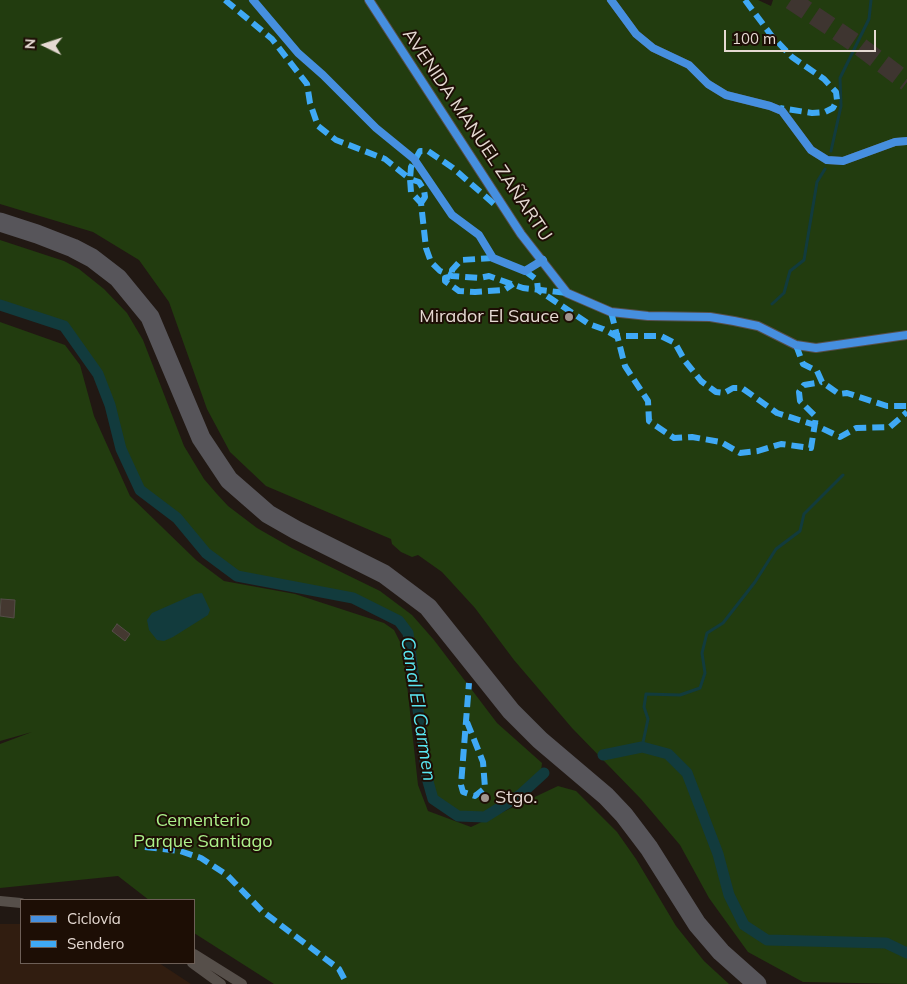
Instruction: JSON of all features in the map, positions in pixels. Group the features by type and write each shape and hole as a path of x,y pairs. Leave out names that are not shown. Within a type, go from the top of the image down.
{"highway":[{"path":"0,222 73,248 97,261 118,278 150,317 201,438 229,480 257,506 273,517 384,574 428,607 511,711 540,740 606,796 624,815 645,842 697,924 721,952 757,984"}],"street":[{"name":"AVENIDA MANUEL ZAÑARTU","path":"368,0 521,234 567,293 611,312 734,321 758,326 796,345 816,348 907,335"},
{"path":"612,0 636,34 653,48 689,65 708,84 726,95 770,106 782,111 811,150 827,160 843,161 894,142 907,141"},
{"path":"0,901 20,902"},
{"path":"195,955 242,984"},
{"path":"193,964 221,984"}],"shaded area":[{"path":"0,924 20,924 20,964 161,964 191,984 0,984"}],"green space":[{"path":"0,0 758,0 771,6 773,0 907,0 907,984 803,982 748,952 709,898 680,845 641,799 572,728 514,660 475,608 442,572 418,555 412,557 401,552 392,544 391,539 266,486 230,452 207,409 169,302 139,260 93,232 0,204"},
{"path":"0,240 64,261 79,269 104,289 127,313 143,340 184,446 204,479 216,493 228,506 257,528 292,548 380,591 412,615 434,640 497,723 542,763 541,771 518,792 485,814 459,813 436,797 430,777 411,632 401,618 354,595 238,573 208,551 179,516 143,488 124,448 113,404 101,373 67,323 0,301"},
{"name":"Cementerio Parque Santiago","path":"0,322 65,345 80,365 94,416 130,496 196,560 224,581 295,594 384,623 394,630 403,648 418,785 428,811 471,827 558,786 576,791 617,832 636,859 676,926 704,961 729,984 274,984 195,934 195,899 148,899 118,876 0,888 0,744 32,732 0,741"}],"water":[{"path":"202,593 210,610 208,615 173,637 164,641 157,640 149,630 147,620 152,613 195,594"}],"building":[{"path":"1,599 15,600 14,618 0,616"},
{"path":"117,624 130,634 125,641 112,631"}],"waterway":[{"path":"831,151 841,106 840,78 869,19 871,0"},
{"path":"772,304 784,293 790,271 804,260 817,182 825,169"},
{"name":"Canal El Carmen","path":"0,305 64,326 98,374 110,405 121,449 140,490 177,518 206,553 237,576 353,598 399,621 408,633 427,778 433,799 458,816 485,817 520,795 544,773"},
{"path":"642,747 648,719 644,707 646,694 680,695 700,688 705,673 702,653 707,633 723,623 755,582 776,549 800,531 804,514 843,475"},
{"name":"Canal El Carmen","path":"603,755 642,747 668,754 687,773 718,854 729,895 744,925 767,940 886,943 907,953"}],"tunnel":[{"path":"791,0 858,45 907,82"}],"marked path":[{"path":"225,0 272,39 307,84 310,103 318,126 336,140 385,159 410,179 411,192 421,203 426,248 431,262 440,271 452,276 479,278 489,276 523,288 567,293"},
{"path":"745,0 771,35 792,57 824,79 836,92 837,100 833,108 825,112 812,113 780,108"},
{"path":"421,203 425,197 424,190 419,182 410,179 411,167 420,151 428,151 453,168 494,204 500,204"},
{"path":"493,258 461,260 452,270 452,276 445,278 445,281 459,291 475,292 504,290 513,284"},
{"path":"525,271 537,280 538,290 589,324 616,336 661,336 675,343 685,361 701,381 716,392 724,393 733,388 742,388 777,413 815,425 840,437 856,428 890,427 907,412"},
{"path":"611,312 625,366 648,401 649,421 674,438 692,437 721,442 740,453 758,451 781,444 811,448 816,417 800,401 799,392 804,385 822,382"},
{"path":"796,345 803,364 817,371 822,382 839,394 847,393 887,406 907,406"},
{"path":"467,722 483,762 485,788 475,796 463,792 461,785 469,683"},
{"path":"145,847 180,851 201,858 227,875 262,911 339,969 347,984"}],"cycle path":[{"path":"253,0 298,53 376,128 414,159 452,215 479,235 493,258 525,271 543,260"},
{"path":"369,0 521,234 567,293 611,312 648,316 710,317 734,321 758,326 796,345 816,348 907,335"},
{"path":"611,0 636,34 653,48 689,65 708,84 726,95 770,106 782,111 811,150 827,160 843,161 895,142 907,141"}],"place":[{"name":"Mirador El Sauce","path":"569,317"},
{"name":"Stgo.","path":"485,798"}]}
